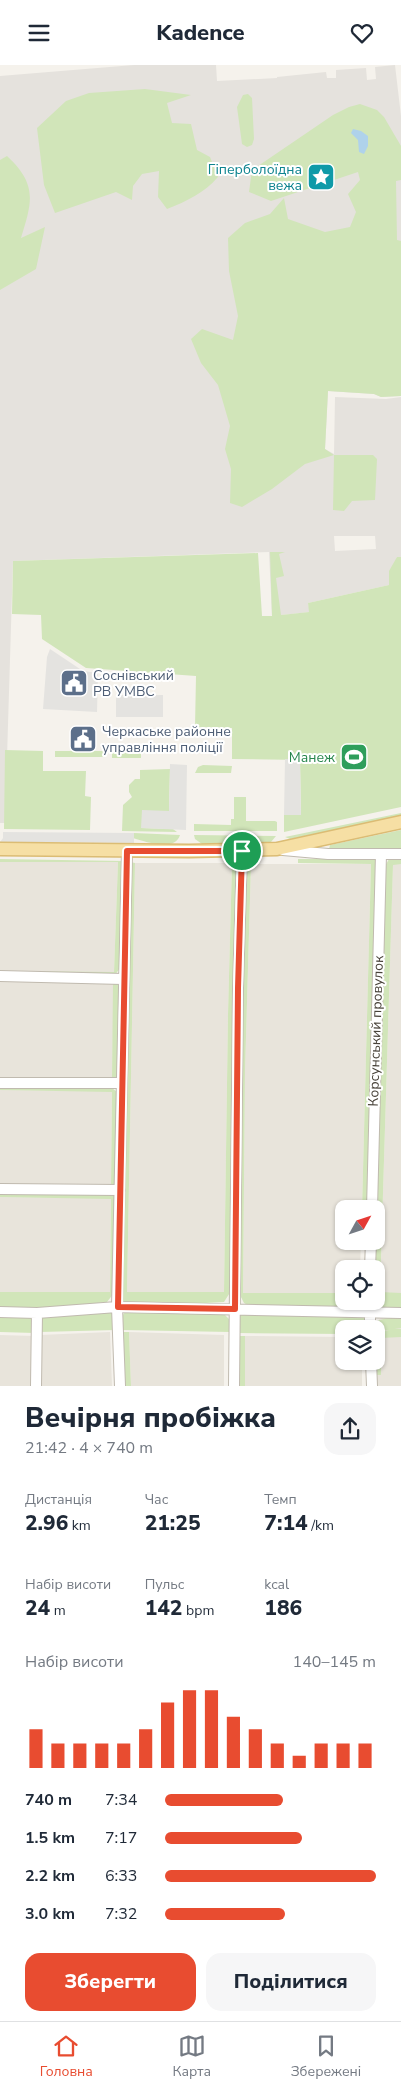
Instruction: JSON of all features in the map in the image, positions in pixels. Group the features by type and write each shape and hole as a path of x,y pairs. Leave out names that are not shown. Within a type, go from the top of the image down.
{"main road":[{"path":"0,849 242,851 277,849 401,823"}],"street":[{"path":"277,849 328,855 401,855"},
{"path":"120,1386 118,1307 127,851"},
{"path":"234,1386 238,988 242,851"},
{"name":"Корсунський провулок","path":"372,1200 381,854"},
{"path":"0,976 123,979"},
{"path":"0,1083 122,1083"},
{"path":"0,1189 120,1190"},
{"path":"0,1313 37,1313 118,1307 235,1309 335,1308"},
{"path":"385,1310 401,1313"},
{"path":"36,1386 37,1313"},
{"path":"371,1370 372,1386"}],"shaded area":[{"path":"134,65 216,65 217,81 277,78 326,72 327,78 336,78 336,70 366,68 367,80 376,79 375,67 395,65 401,116 401,396 381,397 374,394 328,391 325,449 334,454 335,397 386,399 401,397 401,557 397,557 389,585 308,603 310,612 272,616 269,552 13,561 5,823 0,823 0,76","holes":["334,536 375,536 376,549 335,551"]},
{"path":"50,649 83,671 98,673 97,712 43,709 47,657"},
{"path":"116,695 163,695 163,717 116,717"},
{"path":"285,759 300,760 301,815 284,815"},
{"path":"170,764 187,765 186,830 141,828 142,810 169,811"},
{"path":"3,832 134,833 134,843 0,842 3,838"},
{"path":"0,862 118,862 114,973 0,971"},
{"path":"135,863 232,863 224,1293 127,1292"},
{"path":"251,864 371,864 362,1200 335,1200 335,1250 361,1250 360,1260 335,1260 335,1293 243,1293 245,1072"},
{"path":"393,864 401,864 401,1293 385,1293 385,1260 381,1260 381,1250 385,1250 385,1200 383,1200"},
{"path":"0,981 114,984 112,1077 0,1077"},
{"path":"0,1090 112,1091 111,1186 0,1184"},
{"path":"0,1197 111,1198 110,1292 0,1292"},
{"path":"401,1317 401,1386 375,1386 375,1370 385,1370 385,1320 378,1320 381,1318"},
{"path":"110,1332 112,1386 40,1386 40,1335"},
{"path":"129,1332 224,1335 224,1386 131,1386"},
{"path":"0,1335 34,1336 31,1386 0,1386"},
{"path":"245,1336 335,1337 335,1370 362,1370 362,1386 245,1386"}],"green space":[{"path":"145,89 191,95 167,103 172,123 191,124 197,150 210,157 218,177 195,196 167,209 158,197 159,171 142,174 133,186 132,200 116,192 55,213 44,185 37,128 66,101 89,93"},
{"path":"248,94 252,98 254,139 252,145 247,147 242,144 237,107 243,95"},
{"path":"360,104 377,110 384,117 401,146 401,180 396,181 397,240 401,241 401,396 381,397 374,394 328,391 325,449 334,455 305,464 272,489 242,507 230,503 231,469 225,449 230,426 218,385 201,363 191,339 202,329 233,340 238,316 229,271 228,238 245,223 270,214 284,198 288,219 325,232 350,227 356,212 348,194 360,180 358,172 271,201 249,192 252,170 333,115"},
{"path":"7,156 24,176 30,194 28,214 21,238 45,227 36,269 0,290 0,160"},
{"path":"334,455 373,455 377,459 375,500 352,501 344,511 333,510"},
{"path":"270,552 285,552 279,554 284,576 276,578 281,615 309,612 308,603 389,585 389,571 397,557 401,557 401,807 284,832 284,815 301,815 300,760 232,759 232,728 195,727 196,676 86,668 42,639 41,615 12,614 13,561 258,553 262,616 272,616"},
{"path":"5,750 43,751 43,771 86,771 85,796 91,797 90,830 4,829"},
{"path":"55,751 103,751 103,757 55,757"},
{"path":"112,751 141,752 141,758 112,758"},
{"path":"203,765 232,766 231,773 195,773 198,767"},
{"path":"170,769 169,811 141,828 173,829 177,832 122,831 123,805 132,797 129,792 129,785 135,779 140,779 140,770"},
{"path":"234,797 246,797 246,821 275,821 277,822 277,831 194,831 194,824 231,825 231,819 234,819"},
{"path":"401,813 401,816 290,839 285,837"},
{"path":"401,830 401,850 329,849 330,845"},
{"path":"134,833 180,835 172,843 160,844 133,838"},
{"path":"194,835 276,836 271,842 202,844 195,839"},
{"path":"0,859 123,861 120,968 115,975 0,973 0,971 114,972 118,862 0,862"},
{"path":"298,859 374,859 377,862 368,1200 362,1200 371,864 298,863"},
{"path":"389,859 401,860 401,864 393,865 383,1200 377,1200 384,868"},
{"path":"130,862 135,863 127,1292 224,1292 232,863 238,863 231,1291 224,1302 170,1305 126,1303 121,1299"},
{"path":"246,864 251,864 245,1072 243,1293 335,1293 335,1307 250,1306 244,1303 239,1293 241,984"},
{"path":"0,979 118,982 118,1079 0,1081 0,1077 112,1077 113,984 0,981"},
{"path":"0,1087 112,1088 117,1092 117,1177 114,1187 0,1186 0,1184 111,1185 112,1092 0,1090"},
{"path":"0,1192 115,1195 114,1293 107,1302 22,1310 0,1307 0,1292 110,1292 111,1199 0,1197"},
{"path":"374,1250 381,1250 381,1260 374,1260"},
{"path":"385,1292 401,1293 401,1308 385,1308"},
{"path":"126,1311 224,1314 229,1319 230,1332 122,1330 122,1316"},
{"path":"111,1312 114,1314 116,1330 40,1332 40,1321 42,1318"},
{"path":"240,1314 364,1317 364,1320 335,1320 335,1334 239,1333"},
{"path":"390,1317 401,1317 401,1328 385,1331 385,1320 380,1320"},
{"path":"0,1318 31,1318 35,1333 0,1332"},
{"path":"401,1329 401,1337 385,1338 385,1331"},
{"path":"122,1332 129,1332 131,1386 124,1386"},
{"path":"238,1336 245,1336 245,1386 238,1386"},
{"path":"375,1370 381,1370 381,1375 375,1375"}],"water":[{"path":"353,129 361,131 368,136 368,146 364,154 359,152 358,140 351,133"}],"place":[{"name":"Гіперболоїдна вежа","path":"321,177"},
{"name":"Соснівський РВ УМВС","path":"74,683"},
{"name":"Черкаське районне управління поліції","path":"83,739"},
{"name":"Манеж","path":"354,757"}],"route":[{"path":"127,851 242,851 238,988 235,1309 118,1307 127,851"}]}
